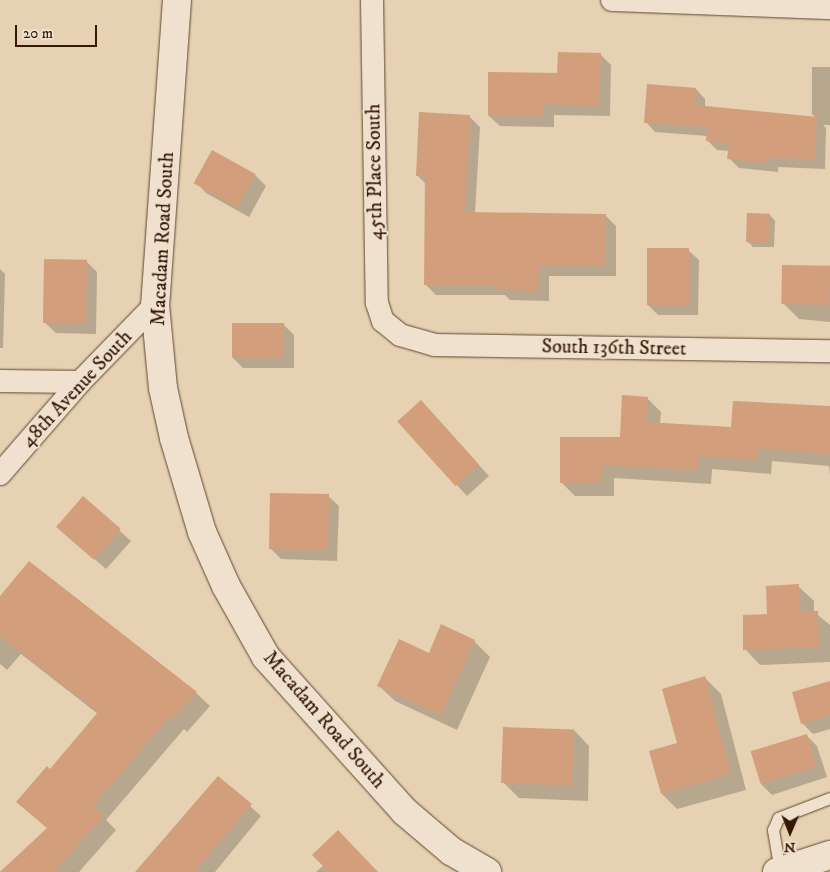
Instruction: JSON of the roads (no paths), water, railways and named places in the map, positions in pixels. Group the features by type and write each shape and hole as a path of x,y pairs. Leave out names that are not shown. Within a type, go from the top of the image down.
{"street":[{"name":"Macadam Road South","path":"177,0 155,305 163,388 174,438 202,532 226,586 266,658 404,811 451,851 486,872"},
{"name":"45th Place South","path":"372,0 377,304 383,321 400,335"},
{"path":"612,0 830,8"},
{"name":"48th Avenue South","path":"0,474 80,382 155,305"},
{"name":"South 136th Street","path":"400,335 435,345 830,350"},
{"path":"0,381 80,382"},
{"path":"778,872 830,856"}],"lane":[{"path":"778,872 773,830 778,818 830,798"}]}
